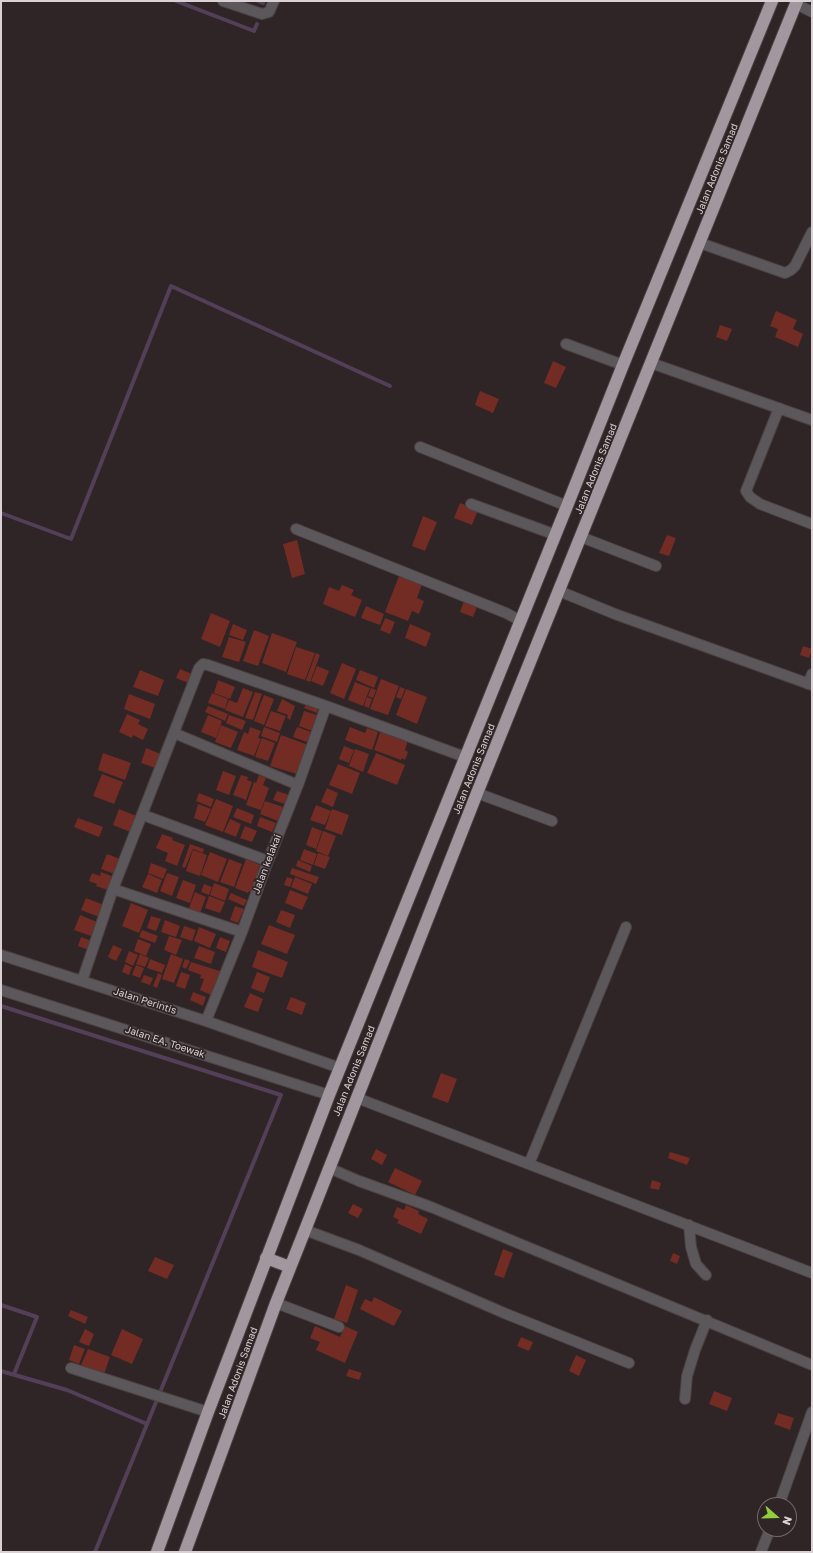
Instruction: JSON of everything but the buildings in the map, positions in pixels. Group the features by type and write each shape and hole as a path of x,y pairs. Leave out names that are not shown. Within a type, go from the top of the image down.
{"highway":[{"path":"157,1552 208,1412 329,1095 556,535 623,365 772,1"},
{"name":"Jalan Adonis Samad","path":"185,1552 276,1303 356,1098 477,793 797,2"},
{"path":"266,1258 290,1267"}],"street":[{"path":"224,1 262,14 269,12 274,1"},
{"path":"797,2 812,12"},
{"path":"700,243 785,273 795,266 812,232"},
{"path":"568,345 623,365"},
{"path":"651,363 812,420"},
{"path":"779,408 746,491 750,497 760,504 812,524"},
{"path":"420,447 567,506"},
{"path":"471,504 556,535"},
{"path":"296,529 506,613 521,621"},
{"path":"582,536 656,566"},
{"path":"559,591 615,614 811,681"},
{"path":"82,981 113,889 199,668 203,664 326,706 465,757"},
{"name":"Jalan kelakai","path":"206,1021 242,932 298,785 326,706"},
{"path":"174,732 298,785"},
{"path":"477,793 552,821"},
{"path":"142,815 268,861"},
{"path":"113,889 242,932"},
{"path":"529,1164 626,927"},
{"name":"Jalan Perintis","path":"1,955 206,1021 340,1068"},
{"name":"Jalan EA. Toewak","path":"1,990 329,1095"},
{"path":"356,1098 812,1273"},
{"path":"329,1168 359,1181 431,1207 707,1320 812,1365"},
{"path":"689,1225 691,1247 696,1264 706,1275"},
{"path":"304,1230 359,1250 504,1313 629,1363"},
{"path":"276,1303 339,1327"},
{"path":"685,1399 687,1376 695,1350 707,1320"},
{"path":"71,1368 208,1412"},
{"path":"782,1497 812,1412"},
{"path":"762,1552 767,1537"}],"waterway":[{"path":"176,1 254,31 257,24"},
{"path":"258,1 263,3"},
{"path":"1,513 71,539 171,286 390,386"},
{"path":"1,1006 281,1095 95,1552"},
{"path":"1,1305 37,1317 14,1374"},
{"path":"1,1371 67,1390 147,1424"}]}
